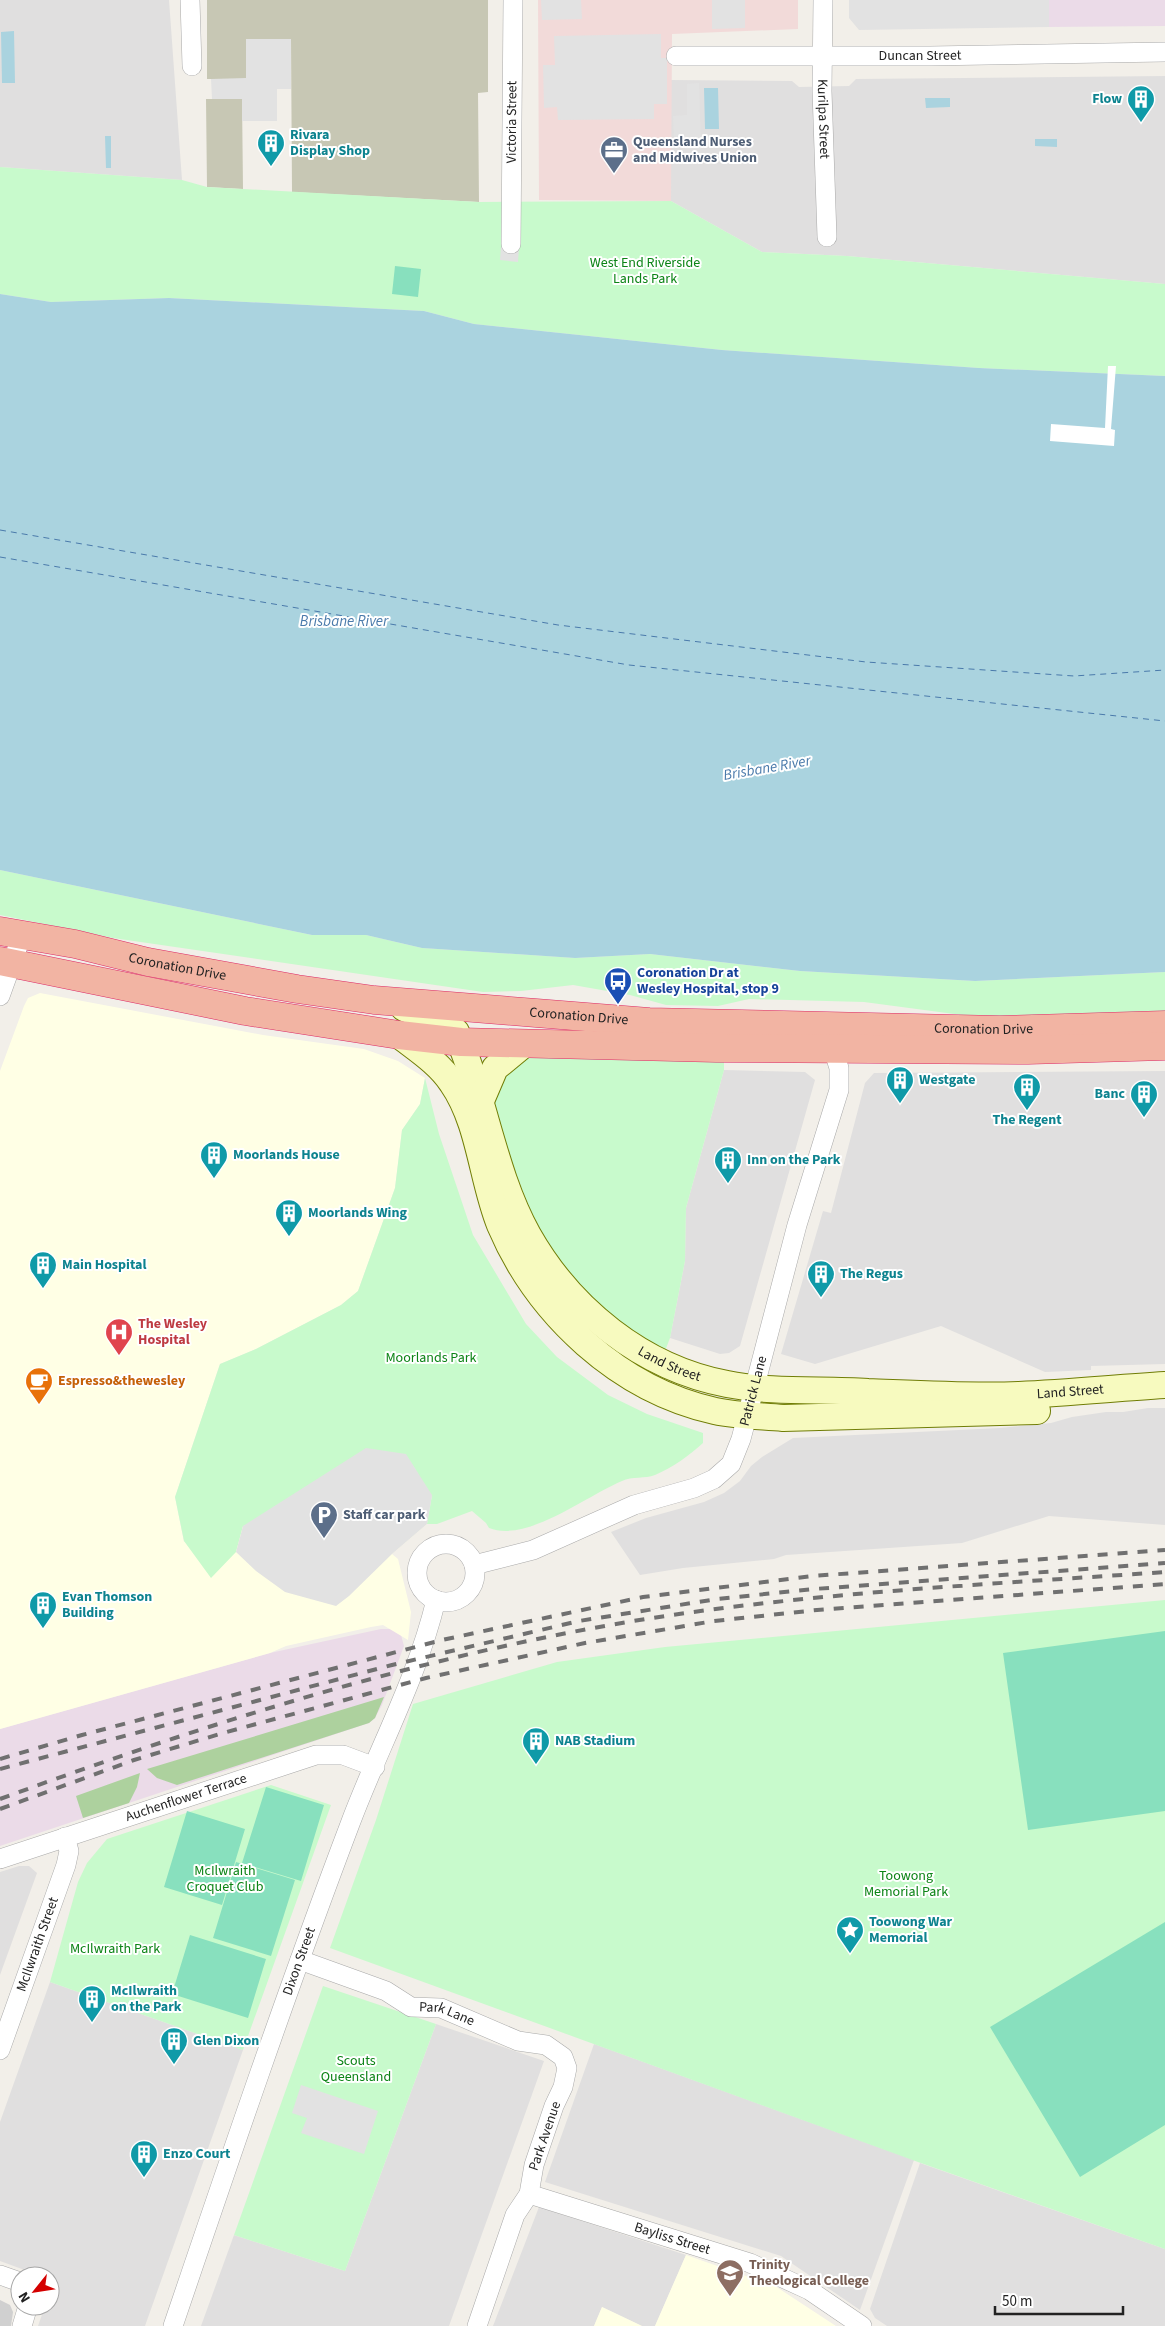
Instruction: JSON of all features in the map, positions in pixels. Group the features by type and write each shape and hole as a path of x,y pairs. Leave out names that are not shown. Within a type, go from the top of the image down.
{"highway":[{"name":"Coronation Drive","path":"11,933 75,944 148,962 297,989 374,1000 649,1022 1000,1030 1165,1025"},
{"name":"Coronation Drive","path":"6,963 245,1011 399,1035 460,1042 523,1045 833,1049 1058,1050 1165,1046"}],"main road":[{"name":"Land Street","path":"374,1000 419,1012 448,1024 456,1032 520,1218 552,1272 586,1310 625,1342 664,1363 717,1382 754,1388 1016,1395 1165,1384"},
{"name":"Land Street","path":"399,1035 441,1070 457,1091 468,1116 500,1225 538,1292 565,1324 605,1359 630,1376 657,1390 715,1411 747,1416 783,1418 1020,1413 1165,1400"},
{"path":"480,1103 496,1068 523,1045"}],"street":[{"path":"190,0 192,66"},
{"name":"Victoria Street","path":"511,244 513,213 514,0"},
{"name":"Kurilpa Street","path":"823,0 823,101 827,237"},
{"name":"Duncan Street","path":"676,56 930,56 1165,52"},
{"path":"0,996 11,933"},
{"name":"Patrick Lane","path":"474,1564 533,1550 634,1505 694,1488 714,1479 728,1468 736,1454 797,1225 839,1090 839,1068 833,1049"},
{"path":"438,1544 456,1545 464,1550 474,1564 475,1574 469,1590 454,1601 436,1600 422,1589 418,1581 417,1571 423,1554 438,1544"},
{"name":"Dixon Street","path":"173,2326 300,1960 351,1822 404,1699 428,1630 436,1600"},
{"name":"Auchenflower Terrace","path":"0,1859 316,1755 343,1755 375,1767"},
{"name":"McIlwraith Street","path":"0,2050 66,1866 69,1850 65,1837"},
{"name":"Park Lane","path":"300,1960 386,1991 411,2007 441,2008 518,2041 537,2042"},
{"name":"Park Avenue","path":"477,2326 515,2216 529,2194 534,2165 554,2106 563,2087 567,2068 563,2057 556,2050 537,2042"},
{"name":"Bayliss Street","path":"529,2194 758,2266 809,2290 862,2326"}],"shaded area":[{"path":"0,0 169,0 182,180 0,167"},
{"path":"207,0 488,0 488,92 478,93 479,202 292,192 291,39 246,79 207,79"},
{"path":"538,0 798,0 798,29 672,34 671,201 539,200"},
{"path":"541,0 581,0 582,19 542,20"},
{"path":"712,0 745,0 745,28 712,29"},
{"path":"849,0 1049,0 1049,27 859,30 849,18"},
{"path":"1049,0 1165,0 1165,26 1049,27"},
{"path":"661,34 661,58 667,58 667,104 654,104 654,119 558,120 557,107 544,108 543,65 555,65 554,36"},
{"path":"246,39 291,39 291,89 277,89 277,121 242,121 242,99 212,99 211,79 246,78"},
{"path":"1165,76 1165,284 847,256 762,252 671,201 671,80 792,81 799,87 849,86 856,79"},
{"path":"699,83 701,149 685,149 685,142 674,142 673,116 687,115 687,84"},
{"path":"206,99 242,99 243,189 207,187"},
{"path":"501,247 519,248 518,262 500,260"},
{"name":"The Wesley Hospital","path":"40,993 263,1035 364,1049 398,1061 425,1078 420,1104 402,1130 395,1188 358,1291 341,1305 256,1349 220,1364 175,1497 184,1542 243,1526 427,1524 392,1554 398,1559 411,1612 408,1640 383,1625 371,1627 286,1646 270,1653 0,1729 0,1071 28,998"},
{"path":"724,1070 805,1072 815,1080 740,1346 729,1353 720,1354 670,1338 685,1261 686,1208"},
{"path":"1165,1071 1165,1364 1091,1366 1091,1370 1045,1372 941,1326 815,1364 781,1354 823,1211 831,1213 865,1083 874,1073"},
{"path":"1148,1408 1165,1408 1165,1525 1049,1516 962,1543 786,1555 774,1559 683,1568 640,1575 611,1532 646,1518 704,1502 724,1493 740,1481 751,1466 762,1457 793,1438 1000,1428 1051,1423 1072,1417"},
{"name":"Staff car park","path":"366,1448 406,1454 432,1495 427,1524 392,1554 349,1596 336,1606 285,1592 256,1571 236,1552 243,1526"},
{"path":"381,1629 393,1629 401,1635 404,1646 382,1705 375,1718 369,1723 0,1846 0,1729 270,1653"},
{"path":"19,1866 29,1866 37,1873 0,1975 0,1872"},
{"path":"50,1982 243,2050 145,2326 38,2326 42,2316 60,2316 60,2266 14,2266 0,2261 0,2122"},
{"path":"436,2024 544,2061 449,2326 201,2326 234,2235 345,2271"},
{"path":"594,2044 914,2160 860,2310 781,2256 545,2182"},
{"path":"301,2085 378,2111 364,2154 301,2133 307,2118 292,2113"},
{"path":"920,2163 1165,2249 1165,2326 887,2326 875,2318 870,2309"},
{"path":"539,2207 686,2255 655,2326 642,2326 602,2307 594,2326 493,2326"},
{"name":"Trinity Theological College","path":"686,2255 775,2286 836,2326 655,2326"},
{"path":"0,2300 10,2305 10,2316 12,2316 11,2326 0,2326"},
{"path":"602,2307 642,2326 594,2326"}],"green space":[{"name":"West End Riverside Lands Park","path":"0,167 182,180 207,187 479,202 671,201 762,252 847,256 1165,284 1165,376 979,368 722,350 474,324 424,311 169,298 51,302 0,294"},
{"path":"395,266 421,269 418,297 392,294"},
{"path":"0,870 312,935 366,935 422,948 575,958 650,954 800,971 975,981 1165,972 1165,1011 992,1019 864,1002 749,999 718,1006 666,1005 630,995 573,985 521,991 483,992 113,938 0,915"},
{"path":"534,1056 724,1058 724,1070 686,1208 685,1261 670,1338 665,1351 639,1335 603,1308 581,1287 561,1262 535,1220 508,1152 496,1112 494,1096 494,1086 505,1069 521,1060"},
{"name":"Moorlands Park","path":"425,1078 439,1134 473,1235 526,1324 557,1357 608,1395 647,1414 703,1433 703,1443 681,1461 661,1472 651,1476 622,1481 556,1516 521,1529 504,1531 489,1528 472,1511 437,1524 427,1524 432,1495 243,1526 236,1552 211,1578 184,1541 175,1497 220,1364 256,1349 341,1305 358,1291 395,1188 402,1130 420,1104"},
{"name":"Toowong Memorial Park","path":"1165,1600 1165,2249 918,2162 330,1948 376,1820 413,1704 557,1662 665,1647"},
{"path":"1165,1631 1165,1811 1028,1830 1003,1653"},
{"path":"384,1697 375,1718 369,1723 177,1785 157,1778 147,1769"},
{"path":"140,1773 137,1787 129,1803 83,1818 76,1796"},
{"name":"McIlwraith Croquet Club","path":"271,1785 331,1805 243,2050 50,1982 78,1882 87,1863 107,1839"},
{"path":"266,1787 324,1805 301,1881 242,1863"},
{"path":"187,1811 245,1829 222,1905 164,1887"},
{"path":"236,1862 295,1880 271,1956 213,1938"},
{"path":"1165,1922 1165,2125 1080,2177 990,2027"},
{"path":"190,1935 266,1959 248,2018 172,1994"},
{"name":"Scouts Queensland","path":"323,1986 436,2024 345,2271 234,2235"}],"water":[{"path":"14,31 15,83 2,83 1,32"},
{"path":"704,88 718,88 719,129 705,129"},
{"path":"925,98 950,98 950,107 926,108"},
{"path":"105,136 111,136 111,168 106,168"},
{"path":"1035,139 1057,139 1057,147 1035,146"},
{"name":"Brisbane River","path":"0,294 51,302 169,298 424,311 474,324 722,350 979,368 1165,376 1165,972 975,981 800,971 650,954 575,958 422,948 366,935 312,935 0,870"}],"pier":[{"path":"1108,366 1116,366 1111,429 1115,430 1114,446 1050,441 1051,424 1105,428"}],"ferry route":[{"path":"0,530 558,625 866,662 1074,676 1165,670"},
{"path":"0,557 629,665 1165,721"}],"railway":[{"path":"0,1759 82,1735 442,1640 643,1597 813,1576 1165,1550"},
{"path":"0,1769 392,1665 579,1621 717,1599 814,1589 1165,1563"},
{"path":"0,1799 159,1743 322,1693 486,1650 569,1633 716,1609 843,1595 1165,1572"},
{"path":"0,1809 134,1760 223,1733 426,1678 585,1643 714,1621 817,1610 1165,1584"}],"place":[{"name":"Flow","path":"1141,123"},
{"name":"Rivara Display Shop","path":"271,167"},
{"name":"Queensland Nurses and Midwives Union","path":"614,174"},
{"name":"Coronation Dr at Wesley Hospital, stop 9","path":"618,1005"},
{"name":"Westgate","path":"900,1104"},
{"name":"The Regent","path":"1027,1111"},
{"name":"Banc","path":"1144,1118"},
{"name":"Moorlands House","path":"214,1179"},
{"name":"Inn on the Park","path":"728,1184"},
{"name":"Moorlands Wing","path":"289,1237"},
{"name":"Main Hospital","path":"43,1289"},
{"name":"The Regus","path":"821,1298"},
{"name":"The Wesley Hospital","path":"119,1356"},
{"name":"Espresso&thewesley","path":"39,1405"},
{"name":"Staff car park","path":"324,1539"},
{"name":"Evan Thomson Building","path":"43,1629"},
{"name":"NAB Stadium","path":"536,1765"},
{"name":"Toowong War Memorial","path":"850,1954"},
{"name":"McIlwraith on the Park","path":"92,2023"},
{"name":"Glen Dixon","path":"174,2065"},
{"name":"Enzo Court","path":"144,2178"},
{"name":"Trinity Theological College","path":"730,2297"}],"park label":[{"name":"McIlwraith Park","path":"115,1949"}]}
